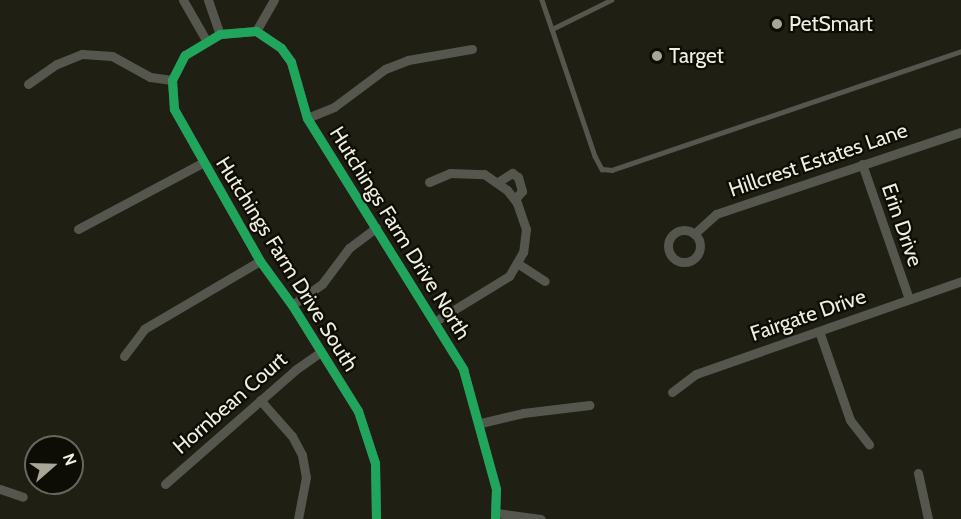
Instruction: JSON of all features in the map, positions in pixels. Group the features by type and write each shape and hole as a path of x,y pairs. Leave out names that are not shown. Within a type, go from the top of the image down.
{"street":[{"path":"183,0 206,40"},
{"path":"208,0 220,34"},
{"path":"28,84 57,64 82,54 112,56 150,77 172,80 185,55 206,40 220,34 256,32 274,0"},
{"name":"Hutchings Farm Drive North","path":"256,32 281,48 291,62 308,118 463,369 481,423 496,489 496,516"},
{"path":"308,118 334,107 385,69 408,60 472,49"},
{"name":"Hutchings Farm Drive South","path":"172,80 174,109 201,163 260,261 292,305 367,431 375,463 376,519"},
{"name":"Hillcrest Estates Lane","path":"694,234 716,214 961,132"},
{"path":"78,229 201,163"},
{"name":"Erin Drive","path":"862,164 909,299"},
{"path":"429,182 450,173 469,172 498,182 515,199 526,230 517,264 498,284 434,321"},
{"path":"498,182 512,173 519,177 522,190 515,199"},
{"path":"292,305 322,284 349,248 376,228"},
{"path":"124,356 144,329 260,261"},
{"path":"517,264 545,281"},
{"name":"Fairgate Drive","path":"672,392 696,374 961,281"},
{"path":"819,331 850,420 869,444"},
{"name":"Hornbean Court","path":"165,484 260,400 321,352"},
{"path":"260,400 292,436 302,455 306,477 298,519"},
{"path":"481,423 523,412 590,405"},
{"path":"918,473 928,519"},
{"path":"0,489 23,497"},
{"path":"496,516 541,519"}],"lane":[{"path":"542,0 595,156 602,169 612,170 961,51"},
{"path":"552,29 611,0"}],"cycle path":[{"path":"376,519 375,463 358,411 292,305 260,261 174,109 172,80 185,55 220,34 256,31 281,48 291,62 307,118 463,369 496,489 495,519"}],"place":[{"name":"PetSmart","path":"777,24"},
{"name":"Target","path":"657,56"}]}
